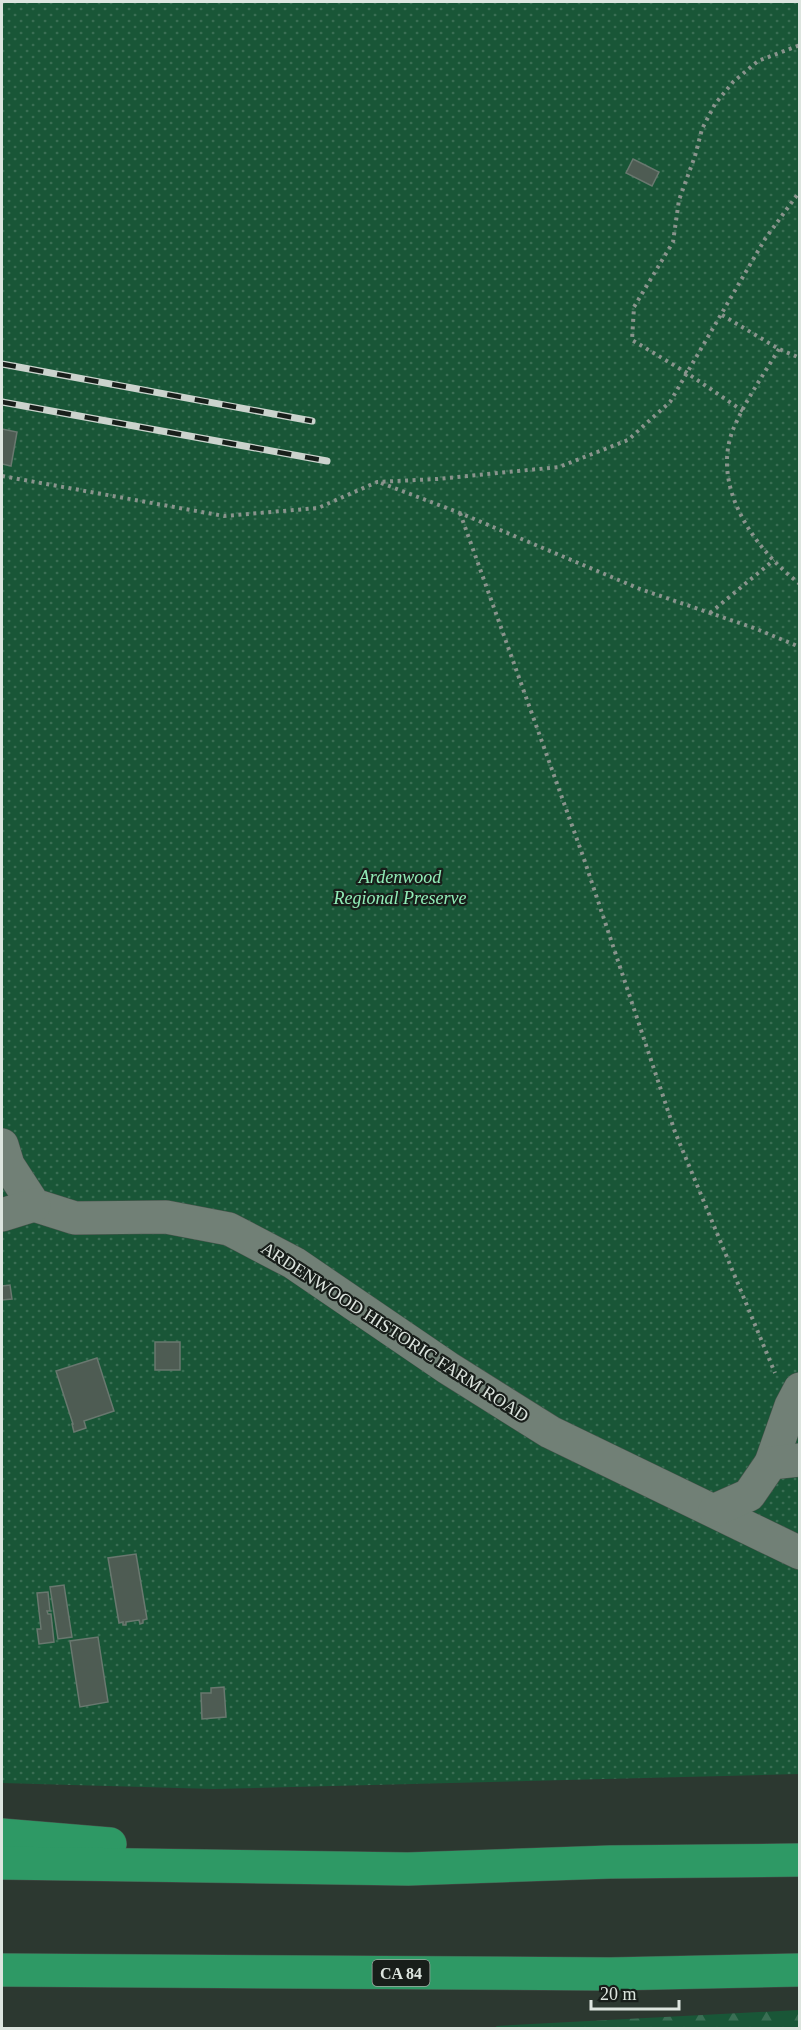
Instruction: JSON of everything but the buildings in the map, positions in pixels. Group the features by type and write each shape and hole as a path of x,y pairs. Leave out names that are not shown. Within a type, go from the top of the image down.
{"highway":[{"path":"2,1835 408,1869"},
{"path":"2,1863 408,1869 610,1862 800,1860"},
{"name":"CA 84","path":"2,1970 610,1974 800,1970"}],"street":[{"path":"2,1145 8,1166 34,1205 2,1215"},
{"name":"ARDENWOOD HISTORIC FARM ROAD","path":"34,1205 75,1218 166,1217 229,1229 294,1263 448,1368 550,1432 800,1553"},
{"path":"715,1510 749,1495 785,1462 795,1397"}],"path":[{"path":"743,411 632,340 634,307 674,242 679,200 702,129 715,104 733,82 758,61 800,45"},
{"path":"2,476 224,516 318,508 377,482 437,479 560,467 628,440 670,402 765,239 800,191"},
{"path":"722,315 779,349 800,358"},
{"path":"779,349 734,426 726,465 733,501 754,537 783,572 800,584"},
{"path":"377,482 460,513 640,589 754,628 800,647"},
{"path":"460,513 584,859 675,1132 764,1350 795,1397"},
{"path":"710,613 774,560"}],"green space":[{"name":"Ardenwood Regional Preserve","path":"2,2 799,2 799,1774 214,1789 2,1783"},
{"path":"799,2010 799,2028 497,2028 496,2026"}],"railway":[{"path":"2,364 312,421"},
{"path":"2,402 327,461"}]}
